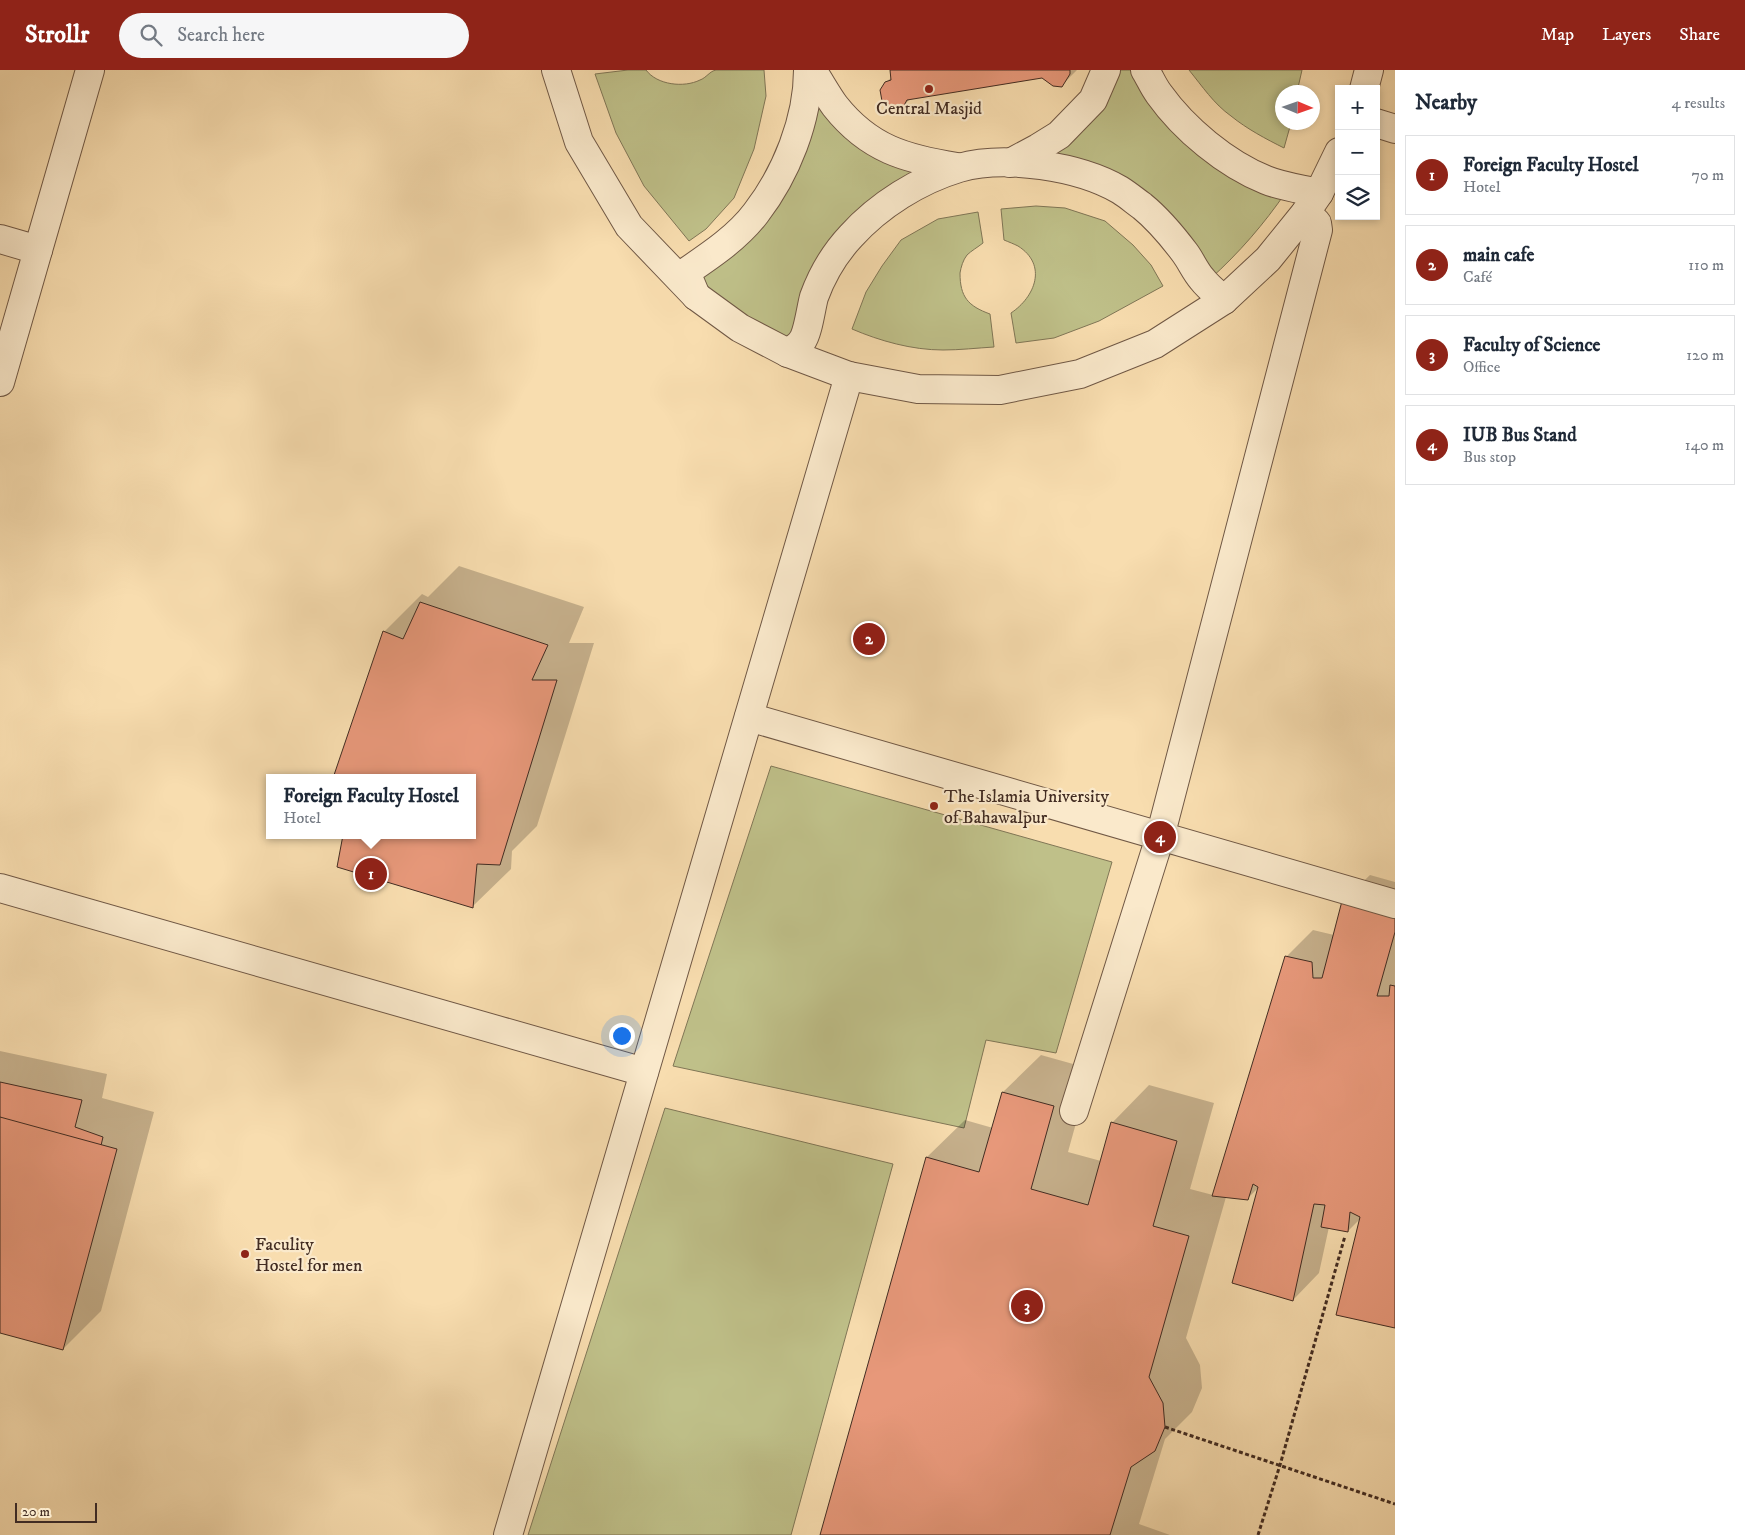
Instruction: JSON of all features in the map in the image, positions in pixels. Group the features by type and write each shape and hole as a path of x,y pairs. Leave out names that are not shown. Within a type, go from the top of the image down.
{"street":[{"path":"0,382 90,70"},
{"path":"556,70 578,142 629,226 696,296 740,328 788,354 849,376 918,389 1000,390 1080,374 1155,344 1224,300 1268,259 1313,202 1335,160"},
{"path":"696,296 686,272 730,240 756,213 777,181 794,143 804,110 808,70"},
{"path":"812,70 834,105 861,133 882,146 921,162 960,168"},
{"path":"1010,163 1059,135 1093,100 1106,70"},
{"path":"1146,70 1158,92 1180,120 1208,144 1239,167 1313,202"},
{"path":"1365,85 1369,70"},
{"path":"1380,124 1395,128"},
{"path":"788,354 802,340 814,297 825,273 850,236 876,213 927,180 960,168 985,164 1020,162 1053,167 1089,176 1120,190 1144,208 1165,230 1186,253 1202,280 1224,300"},
{"path":"1074,1111 1160,837 1318,230 1313,202"},
{"path":"0,239 38,250"},
{"path":"508,1535 849,376"},
{"path":"749,717 1395,904"},
{"path":"0,888 644,1072"}],"path":[{"path":"1258,1535 1280,1466 1345,1236"},
{"path":"1165,1427 1395,1504"}],"green space":[{"path":"646,70 664,82 686,84 700,80 716,70 764,70 766,96 754,149 734,198 706,229 689,241 644,186 616,133 595,74"},
{"path":"1113,70 1138,70 1286,192 1251,238 1210,279 1193,253 1048,157"},
{"path":"1189,70 1302,70 1299,85 1275,85 1275,130 1289,130 1284,148 1237,121 1208,94"},
{"path":"815,90 929,171 879,199 794,342 747,319 688,278 714,263"},
{"path":"1036,206 1065,208 1105,221 1133,245 1151,265 1163,286 1099,321 1054,338 1016,343 1011,313 1032,290 1035,281 1035,271 1033,262 1027,254 1018,246 1004,240 1001,209"},
{"path":"978,212 983,243 967,255 960,271 960,281 967,300 976,308 990,314 994,347 931,350 885,341 852,329 866,292 901,240 938,219"},
{"path":"771,766 1112,862 1056,1053 986,1040 964,1128 673,1066"},
{"path":"665,1108 893,1164 791,1535 528,1535"}],"building":[{"name":"Central Masjid","path":"890,70 1070,70 1070,74 1062,87 1053,86 1042,78 907,100 902,109 892,108 882,101 880,90 885,82 891,80"},
{"path":"420,602 548,645 532,680 557,680 500,865 477,864 473,908 337,867 342,839 476,839 476,774 334,774 383,631 403,639"},
{"path":"1342,901 1395,915 1395,932 1377,996 1389,996 1390,985 1395,986 1395,1328 1336,1315 1360,1217 1350,1212 1348,1232 1321,1227 1325,1205 1314,1204 1293,1301 1232,1283 1258,1187 1253,1184 1248,1200 1212,1196 1285,956 1312,962 1313,978 1322,978"},
{"path":"0,1082 82,1100 75,1127 103,1137 68,1286 57,1284 52,1312 0,1301"},
{"path":"1002,1092 1054,1106 1031,1189 1088,1205 1111,1122 1177,1141 1153,1226 1189,1236 1149,1377 1163,1403 1165,1427 1155,1451 1131,1467 1110,1535 820,1535 926,1157 979,1172"},
{"path":"0,1117 117,1149 63,1350 0,1333"}],"place":[{"name":"Central Masjid","path":"929,89"},
{"name":"main cafe","path":"869,639"},
{"name":"The Islamia University of Bahawalpur","path":"934,806"},
{"name":"IUB Bus Stand","path":"1160,837"},
{"name":"Foreign Faculty Hostel","path":"371,874"},
{"name":"Faculity Hostel for men","path":"245,1254"},
{"name":"Faculty of Science","path":"1027,1306"}]}
